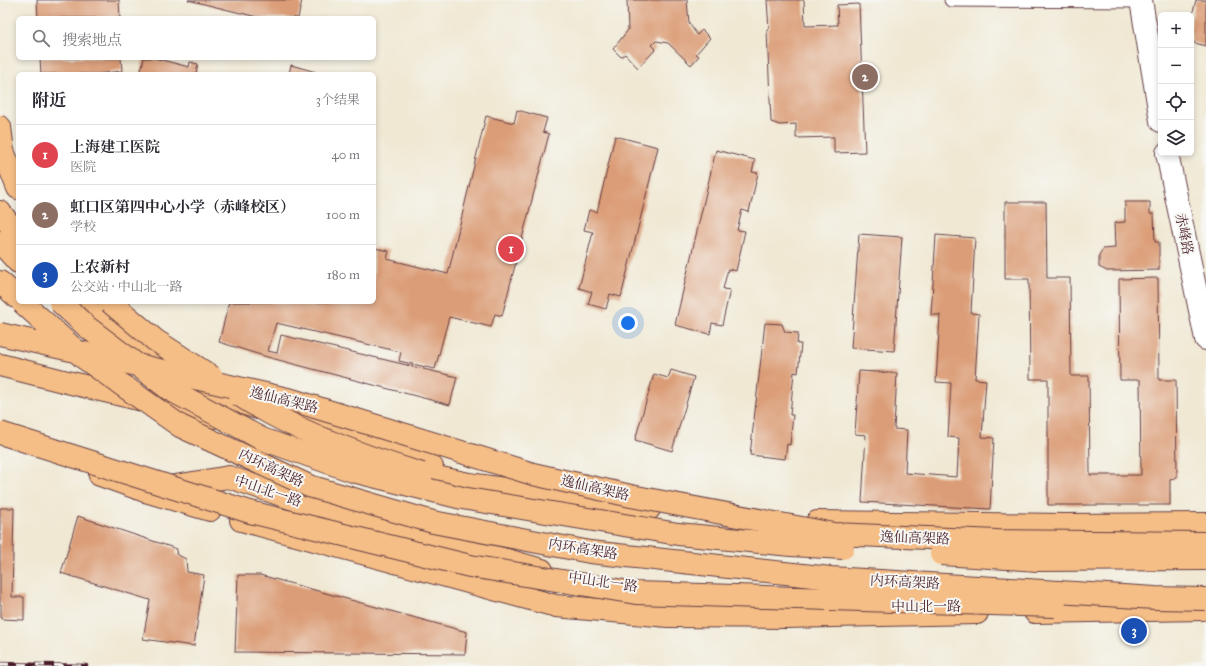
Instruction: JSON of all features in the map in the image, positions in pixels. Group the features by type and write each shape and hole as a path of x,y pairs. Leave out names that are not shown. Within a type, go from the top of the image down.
{"main road":[{"path":"0,127 3,151 16,183"},
{"path":"0,212 16,232"},
{"path":"0,242 16,260"},
{"path":"0,282 16,296"},
{"name":"内环高架路","path":"24,304 84,358 180,426 309,486 433,522 590,552 824,577 1156,598 1206,599"},
{"name":"内环高架路","path":"62,304 87,327 169,389 262,439 353,471 465,491 678,534 791,545 1038,560 1206,559"},
{"path":"81,304 153,364 206,392 394,449 465,491"},
{"path":"112,304 156,340 254,404 298,427 339,445 405,469 436,478 465,491"},
{"name":"逸仙高架路","path":"0,334 292,400 533,474 631,496 834,534 997,542 1206,543"},
{"path":"0,365 63,382 270,431 465,491 760,520 849,524 1064,526 1206,524"},
{"path":"0,433 250,512 470,566 636,593 1055,606 1100,606 1156,598"},
{"name":"中山北一路","path":"0,440 145,491 229,477 308,504 581,581 801,605 1206,608"},
{"path":"145,491 268,528 556,606 668,616 777,617 1206,608"}],"street":[{"path":"1141,1 1161,120"},
{"name":"赤峰路","path":"1168,156 1206,339"}],"lane":[{"path":"951,0 1141,1"}],"building":[{"path":"37,0 119,0 120,16 38,16"},
{"path":"188,0 302,0 298,16 253,16"},
{"path":"627,0 687,0 689,23 697,35 702,30 710,38 696,54 699,56 691,65 668,43 656,41 652,45 656,49 638,68 625,54 621,57 613,49 628,30"},
{"path":"767,0 804,0 805,26 838,25 837,5 859,4 865,152 834,153 834,137 796,138 796,124 780,125 771,122"},
{"path":"1196,0 1206,0 1206,46 1194,43 1193,12"},
{"path":"40,60 121,60 122,71 41,72"},
{"path":"144,60 162,60 189,67 190,62 198,64 196,72 140,72"},
{"path":"291,65 316,72 289,72"},
{"path":"517,110 547,118 543,132 549,134 502,316 495,314 491,327 449,317 435,369 399,361 401,352 276,323 268,351 277,353 281,335 457,377 450,405 267,357 219,342 228,304 376,304 376,248 389,251 387,259 448,274 486,116 514,123"},
{"path":"615,136 658,147 621,297 610,294 606,309 588,304 592,292 579,288 593,232 584,230 589,210 597,212"},
{"path":"716,150 755,160 752,172 758,173 749,212 742,210 737,230 745,231 736,271 728,269 723,289 730,290 722,325 712,323 710,334 675,325"},
{"path":"1005,202 1046,202 1047,278 1070,278 1071,376 1089,376 1090,475 1141,475 1140,380 1120,380 1119,279 1158,278 1159,380 1176,380 1177,477 1170,480 1170,505 1048,505 1048,379 1030,379 1029,279 1005,279"},
{"path":"1125,202 1150,202 1150,214 1154,214 1155,242 1159,242 1159,270 1107,271 1099,267 1099,255 1103,249 1115,248 1114,223 1125,222"},
{"path":"859,234 902,237 894,351 851,348"},
{"path":"936,235 975,238 971,313 979,314 975,379 986,380 982,437 994,438 990,509 862,502 866,435 855,434 859,371 897,373 894,429 907,430 905,473 957,477 959,438 948,437 951,383 936,382 940,315 931,315"},
{"path":"765,323 782,324 785,332 798,333 797,344 801,344 798,373 794,372 790,415 793,415 790,445 787,444 785,459 750,455"},
{"path":"671,370 694,377 672,451 635,440 654,374 668,378"},
{"path":"0,508 14,508 12,597 24,597 24,620 1,619"},
{"path":"78,516 177,549 176,554 186,559 187,572 204,575 194,646 143,639 150,600 61,573"},
{"path":"238,575 260,575 467,632 465,654 235,652"}],"railway":[{"path":"0,664 86,666"}],"place":[{"name":"虹口区第四中心小学（赤峰校区）","path":"865,77"},
{"name":"上海建工医院","path":"511,249"},
{"name":"上农新村","path":"1134,631"}]}
